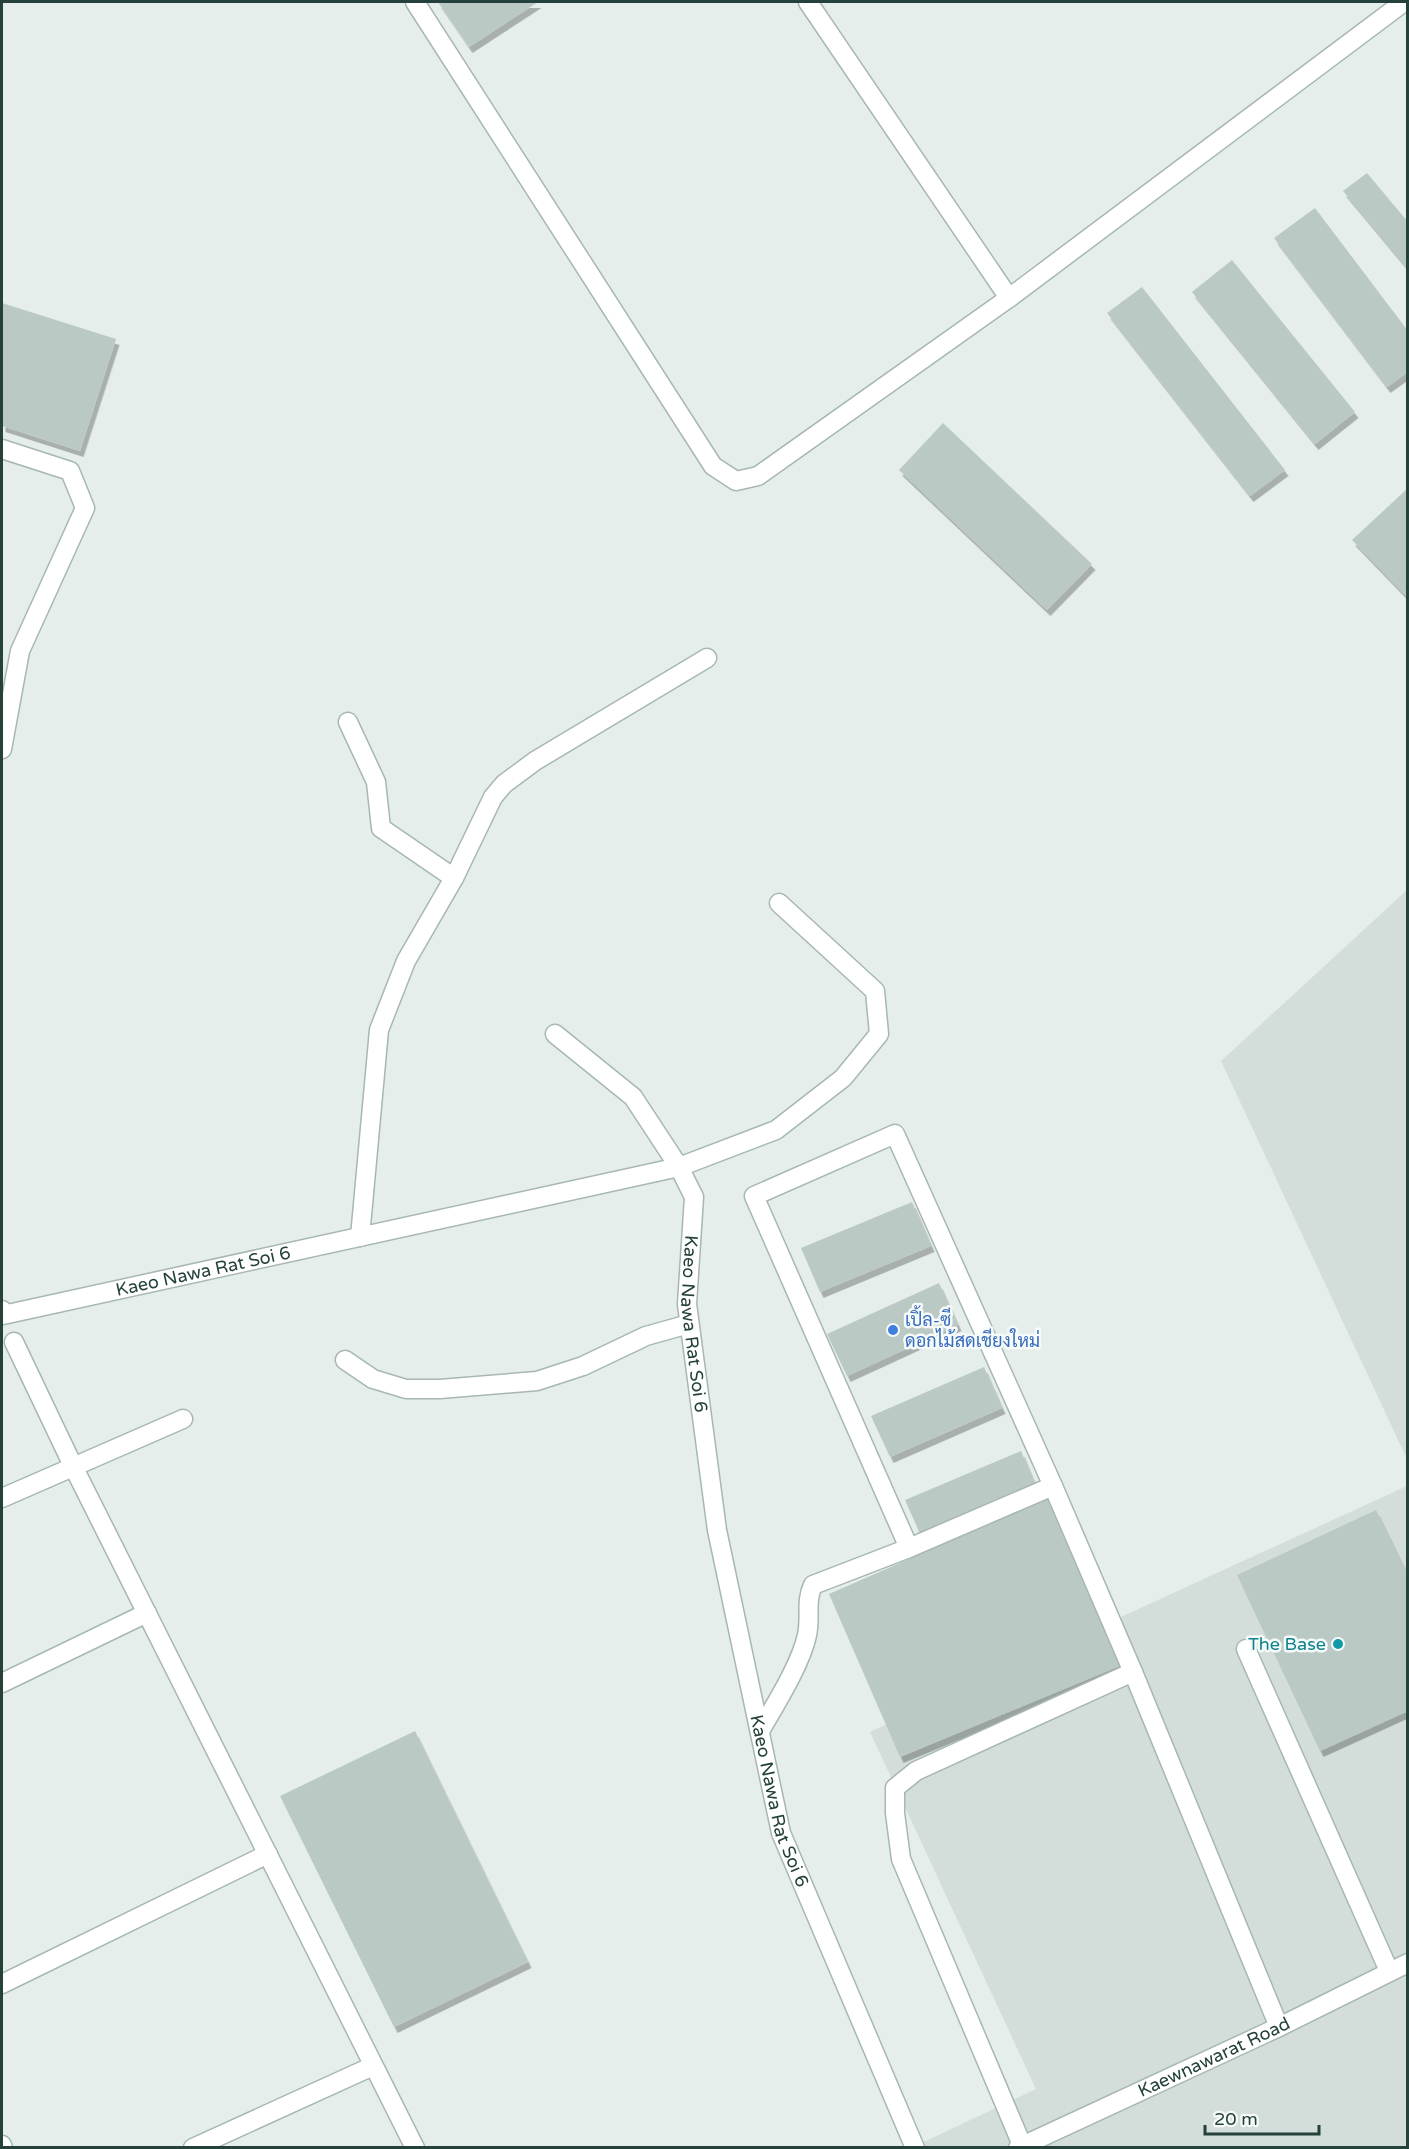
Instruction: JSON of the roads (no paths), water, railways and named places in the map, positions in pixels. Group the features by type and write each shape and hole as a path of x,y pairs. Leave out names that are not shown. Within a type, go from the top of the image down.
{"street":[{"path":"415,2 713,466 736,481 758,476 1009,298 1404,2"},
{"path":"808,2 1009,298"},
{"path":"2,449 70,471 85,508 20,651 2,749"},
{"path":"360,1237 379,1030 406,960 454,878 494,797 504,784 535,761 707,658"},
{"path":"348,722 376,782 381,828 454,878"},
{"path":"555,1034 633,1096 679,1167 776,1130 843,1078 879,1034 875,991 779,903"},
{"path":"909,1548 754,1196 895,1134 1053,1486 1133,1672 1279,2027"},
{"name":"Kaeo Nawa Rat Soi 6","path":"2,1310 3,1315 679,1167 694,1197 687,1304 717,1530 781,1833 915,2148"},
{"path":"345,1360 373,1379 406,1389 440,1389 537,1381 583,1365 646,1336 689,1324"},
{"path":"14,1342 74,1467 415,2148"},
{"path":"2,1498 183,1419"},
{"path":"760,1731 780,1698 807,1635 808,1597 813,1585 909,1548 1053,1486"},
{"path":"2,1683 147,1612"},
{"path":"1246,1649 1389,1971"},
{"path":"1020,2146 901,1859 895,1813 895,1788 916,1771 1133,1672"},
{"path":"2,1984 268,1854"},
{"name":"Kaewnawarat Road","path":"1020,2146 1279,2027 1407,1963"},
{"path":"193,2148 373,2066"}],"place":[{"name":"เปิ้ล-ซี ดอกไม้สดเชียงใหม่","path":"893,1330"},
{"name":"The Base","path":"1338,1644"}]}
